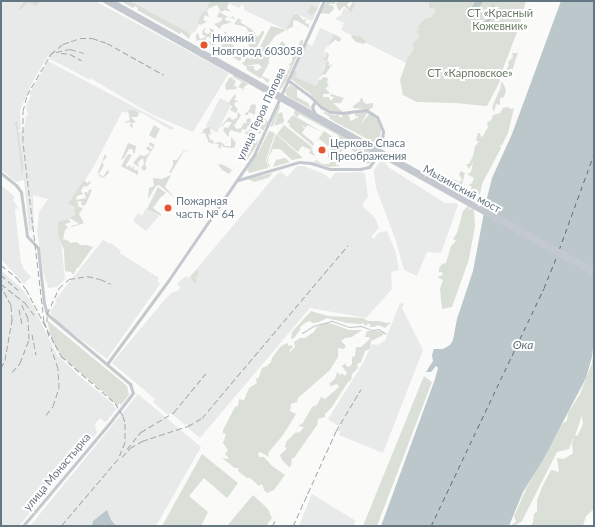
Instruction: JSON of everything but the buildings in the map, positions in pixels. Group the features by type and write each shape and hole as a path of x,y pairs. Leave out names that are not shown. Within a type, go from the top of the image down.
{"main road":[{"path":"105,1 280,96"},
{"path":"112,1 280,96"},
{"name":"Мызинский мост","path":"280,96 594,270"},
{"name":"Мызинский мост","path":"280,96 373,148"},
{"name":"Мызинский мост","path":"449,190 594,274"}],"street":[{"name":"улица Героя Попова","path":"107,364 168,281 243,172 261,140 324,1"},
{"path":"288,80 315,101 321,108"},
{"path":"314,114 312,109 315,101"},
{"path":"238,180 299,162 330,169 369,167 375,159 383,140 383,128 377,117 366,110 336,113 316,106 312,109"},
{"path":"243,172 252,176"},
{"path":"1,173 16,185 21,192 27,236 38,248 44,303 47,314 107,364"},
{"name":"улица Монастырка","path":"23,526 104,430 133,393 130,384 107,364"}],"shaded area":[{"path":"4,1 95,1 229,73 193,132 151,114 90,78 90,80 50,59 48,56 34,79 23,103 20,111 21,130 18,130 18,132 24,130 26,116 29,114 26,106 31,95 29,94 48,61 174,128 171,130 142,113 122,112 94,166 69,205 73,207 76,214 73,218 63,221 60,231 65,279 57,287 48,288 43,270 37,231 39,212 48,199 33,195 34,230 29,231 24,180 16,182 1,169 1,4"},
{"path":"130,1 211,1 195,32 191,34"},
{"path":"225,1 321,1 312,21 295,13 286,30 244,10 244,6 241,5 239,8"},
{"path":"353,1 443,1 406,63 341,30 344,23 335,19 340,15 343,16 341,14 344,8 350,11"},
{"path":"320,28 334,34 324,51 324,60 326,62 315,89 291,79 293,71 306,43 312,46"},
{"path":"220,98 232,104 217,132 205,127"},
{"path":"381,160 386,163 388,167 445,203 456,203 458,205 441,253 427,252 417,276 404,270 396,241 376,188 374,170"},
{"path":"297,166 304,166 324,174 330,179 335,173 362,172 365,174 368,197 362,205 375,218 379,228 371,237 374,239 378,233 387,231 396,253 399,270 391,272 392,289 366,318 310,308 200,438 188,428 187,424 185,425 171,413 168,415 153,402 155,399 112,363 166,298 171,293 179,290 180,287 177,284 186,276 189,278 274,177 280,171 287,177"},
{"path":"1,185 15,197 13,200 18,208 15,210 21,264 31,277 24,284 1,259"},
{"path":"146,208 159,216 146,231 133,221 138,213 142,216"},
{"path":"103,240 110,244 111,243 121,251 120,253 159,278 157,281 160,284 107,359 54,319 50,311 57,302 55,300"},
{"path":"1,270 22,289 30,300 57,355 78,375 112,403 116,409 107,421 105,422 100,418 95,424 97,433 19,526 1,526"},
{"path":"400,303 404,304 402,308 423,350 383,453 339,435 340,432 337,430 340,427 328,419 363,363 372,344 377,345 385,341"},
{"path":"138,394 201,447 156,526 30,526"},
{"path":"312,494 356,521 353,526 299,526"}],"green space":[{"path":"25,1 41,1 36,6 29,2 20,10 19,8"},
{"path":"121,1 130,1 191,34 189,39 181,32 180,34 137,10 138,8 135,6 133,8"},
{"path":"210,1 224,1 229,3 227,8 231,12 225,10 221,12 217,5 212,7 212,9 210,7 207,11 209,17 205,15 203,20 207,22 200,25 198,22 202,13 206,11"},
{"path":"327,1 335,1 335,4 328,4 333,6 334,9 329,14 320,13"},
{"path":"338,1 351,1 347,4 349,8 353,2 355,5 351,12 344,6 339,11 336,4"},
{"path":"429,1 526,1 519,27 499,79 500,81 487,106 417,102 403,95 400,80 407,60 414,48 413,44 420,36 416,33 419,29 418,26 425,19 432,17 432,15 436,12 434,7 430,9"},
{"path":"312,5 318,9 312,15 307,12"},
{"path":"219,12 230,18 226,17 225,20 232,22 222,25 220,29 214,24 220,22 223,18 217,17"},
{"path":"294,14 298,14 303,20 306,19 305,23 309,24 309,28 296,20 293,21 293,27 289,28 287,31"},
{"path":"238,18 242,21 240,22 254,31 249,33 246,27 234,24"},
{"path":"271,26 286,30 275,36 266,49 269,52 274,52 282,41 286,45 283,50 279,48 269,58 269,63 262,76 270,80 267,83 262,77 260,78 247,70 246,66 254,66 254,70 257,71 262,67 258,64 245,66 242,63 245,61 245,57 251,59 257,52"},
{"path":"206,27 204,32 208,34 211,32 209,28 214,30 212,35 218,38 225,38 226,35 223,31 227,33 224,41 218,43 202,34"},
{"path":"262,31 264,31 255,51 239,61 214,46 199,40 196,41 196,35 198,33 200,39 206,37 206,40 218,46 231,43 234,46 233,49 241,50 245,54 252,51 248,44 253,34 255,32 255,35 258,37"},
{"path":"334,34 341,38 340,42 335,40 327,47"},
{"path":"353,35 361,37 366,42 364,44 356,42 351,37"},
{"path":"301,40 303,40 303,43 289,74 287,73 291,65 288,65 292,62 292,55 295,53 295,50 298,50"},
{"path":"325,51 329,55 327,61 329,62 329,66 333,63 325,75 323,74 319,78 325,67 326,61 323,59 326,56"},
{"path":"512,53 518,53 508,79 508,74 505,71 509,65 508,62 513,57"},
{"path":"294,70 297,72 295,77 316,86 319,80 323,77 328,78 327,83 329,86 325,88 329,94 323,94 323,97 329,97 331,101 334,97 330,96 331,94 344,98 341,103 333,103 343,112 333,112 323,107 311,94 292,80 290,77"},
{"path":"287,74 289,75 282,88 279,90 280,85 277,89 277,83 280,83 281,78"},
{"path":"233,75 248,84 244,87 242,95 243,89 238,87 242,82 233,77"},
{"path":"230,77 236,81 234,86 237,87 236,89 226,90 225,85"},
{"path":"502,81 506,90 504,97 500,98 500,105 496,104 494,112 492,107"},
{"path":"290,85 297,89 297,97 308,103 311,109 287,96 285,91"},
{"path":"235,94 236,97 234,99 239,102 235,102 234,105 238,109 236,113 230,110 232,107 229,102"},
{"path":"361,98 366,104 373,103 373,107 369,110 353,108 353,106 360,101"},
{"path":"279,103 280,107 273,126 270,127"},
{"path":"253,104 256,105 255,115 249,112 248,115 244,115 250,109 250,106"},
{"path":"508,107 511,109 514,108 508,133 502,145 500,145 501,148 482,184 480,194 478,196 471,196 468,194 472,187 469,185 472,183 474,178 467,174 471,172 473,163 469,169 466,164 469,164 473,156 475,146 479,142 476,140 478,133 480,133 481,137 483,136 488,127 487,123 491,120 493,115 500,113 503,108"},
{"path":"295,109 372,152 371,154 376,154 370,163 367,164 340,139 338,135 299,114 297,117 294,114"},
{"path":"128,110 135,110 139,114 137,117 131,117 136,122 132,123 133,128 130,126 131,122 123,123 130,120"},
{"path":"363,110 368,112 360,125 370,113 378,121 381,130 379,145 335,122 323,113 325,112 332,115 338,115 341,118 343,115 352,113 348,116 350,121 359,117 355,116 355,112"},
{"path":"238,112 241,115 234,126 237,129 241,128 244,123 247,123 246,120 249,118 251,119 251,126 254,128 251,135 258,140 257,145 247,160 246,154 253,142 248,138 245,132 249,131 249,127 247,127 246,130 242,129 241,133 230,130 228,137 223,130 225,127 228,128 232,122 226,122 222,127 221,126 230,117 232,120 237,118"},
{"path":"282,112 283,123 274,126 278,114"},
{"path":"261,115 268,122 263,131 261,128 259,130 262,133 257,134 257,129 262,119 259,118 257,124 253,122"},
{"path":"293,115 322,132 307,125 306,128 303,126 302,127 305,128 302,133 314,143 313,146 289,126 290,124 287,122"},
{"path":"17,121 23,166 22,175 16,126 14,124"},
{"path":"154,125 160,129 155,139 149,135"},
{"path":"284,125 312,147 311,149 314,148 312,150 315,156 309,153 311,150 302,146 298,152 277,134"},
{"path":"212,126 210,129 211,135 208,134 211,141 212,139 214,143 221,142 225,146 231,146 231,137 236,143 234,148 223,147 221,145 221,149 218,147 219,144 209,143 205,133 199,134 202,133 204,129"},
{"path":"269,131 275,133 266,160 268,168 249,173 247,170 251,160 258,153"},
{"path":"324,131 346,146 336,158 329,152 336,143 333,140 328,146 319,139 317,141"},
{"path":"276,134 303,158 292,160 280,149 273,149 269,156 268,162 270,167 268,167 267,160"},
{"path":"150,142 155,145 147,158 145,165 147,168 144,171 141,168 144,164 143,158 138,162 139,167 133,163 140,155 144,156 148,154 150,151 146,149 148,146 151,149 153,147 149,145"},
{"path":"128,143 136,146 135,153 134,154 132,149 129,149 124,158 121,160"},
{"path":"184,150 189,152 184,151 171,173 169,173 173,165 173,160 177,160"},
{"path":"328,153 338,161 335,164 340,166 328,167 314,162 316,160 322,164 329,164 333,159 330,156 328,158"},
{"path":"105,154 107,157 102,162 104,165 99,174 103,177 108,169 109,173 103,178 99,176 98,172"},
{"path":"128,154 132,155 126,165 127,167 130,165 131,169 133,166 134,170 138,170 138,175 121,166"},
{"path":"285,158 290,162 273,167 276,160"},
{"path":"218,164 224,165 232,170 229,174 222,170"},
{"path":"461,171 465,173 462,185 452,181 450,182 452,178 459,182 462,180 459,174"},
{"path":"273,173 268,178 254,182 248,179"},
{"path":"171,175 165,187 175,198 159,185 156,186 148,199 149,188 154,186 153,178 162,179"},
{"path":"84,180 87,183 90,181 91,183 86,187 84,186 81,190 83,194 77,196 76,200 86,198 84,192 87,192 88,194 89,189 92,190 86,204 83,206 81,204 82,201 76,202 78,203 79,207 83,208 79,214 84,223 72,227 71,226 79,224 70,218 75,215 74,207 68,204"},
{"path":"158,187 166,193 160,198 153,208 161,214 161,216 147,209"},
{"path":"468,206 470,208 467,212 472,208 474,210 475,226 469,259 452,307 442,309 440,289 443,280 437,277 443,275 442,272 439,272 439,268 442,264 446,263 451,246 456,241 453,239 457,233 463,211"},
{"path":"68,219 71,222 65,224 68,228 65,230 63,239 69,241 70,243 77,242 80,245 93,247 78,268 76,268 73,275 71,272 65,271 64,250 58,235 58,222"},
{"path":"197,269 199,273 197,275 199,276 194,277 197,280 195,283 190,277"},
{"path":"311,311 328,316 363,318 368,321 387,323 391,322 385,328 378,325 370,327 370,324 366,326 363,323 347,323 327,318 313,323 309,321 300,327 300,330 294,338 291,339 292,332"},
{"path":"47,320 127,386 129,395 121,405 119,403 118,407 106,394 63,358 52,342"},
{"path":"326,323 349,330 362,330 352,337 345,338 341,341 346,346 344,349 338,348 338,357 330,370 298,398 297,402 291,404 290,411 296,414 283,435 268,453 269,457 260,452 258,453 259,457 264,457 272,466 285,475 274,490 267,493 262,484 259,486 250,478 247,478 238,471 239,468 235,468 222,458 229,458 225,454 228,450 223,443 226,434 223,433 223,430 235,407 238,406 239,399 244,400 249,388 257,383 256,379 259,377 262,368 271,362 272,358 280,347 287,343 289,346 291,345 293,347 289,351 290,352 295,347 294,342 300,338 305,338 314,332 317,327"},
{"path":"367,331 378,331 383,333 383,335 371,341 370,349 365,351 361,362 357,364 358,368 352,374 351,380 348,382 332,407 325,414 325,417 318,419 317,425 294,458 292,458 291,466 289,467 282,460 280,455 287,448 285,447 286,442 295,433 300,432 304,427 298,426 303,423 312,407 317,405 321,397 325,399 339,387 337,384 331,386 329,384 335,379 337,372 340,375 342,373 345,376 347,373 342,366 346,363 346,366 349,367 352,364 352,357 355,356 356,347 361,347 370,339 369,337 365,337"},
{"path":"594,348 594,509 586,516 583,526 531,526 534,514 537,511 537,500 543,485 551,470 559,472 557,458 564,459 573,453 572,444 574,436 569,449 557,452 522,521 514,526 510,526 516,522 514,516 527,487 563,423 567,421 568,413 580,394 592,363","holes":["582,415 583,424 578,435 575,436"]},
{"path":"424,376 432,382 377,526 363,526"},
{"path":"202,454 238,483 227,498 204,478 189,496 208,512 201,526 162,526"},
{"path":"253,495 268,509 272,518 266,526 227,526"}],"water":[{"path":"476,1 483,1 476,12 468,12 466,10 471,8"},
{"name":"Ока","path":"561,1 594,1 594,340 592,357 586,378 543,460 523,492 509,526 381,526 435,379 438,368 436,366 431,372 426,372 433,361 432,355 434,349 443,349 450,345 453,340 457,319 473,271 492,178 512,134"},
{"path":"494,10 493,18 485,25 483,32 482,28 486,23 484,22 492,16"},
{"path":"107,510 111,520 116,526 92,526 93,521"}],"waterway":[{"path":"302,333 313,326 332,321 349,327 361,326 372,330 378,329 386,334"}],"ferry route":[{"path":"559,250 594,154"},
{"path":"431,526 544,288 557,255"}],"railway":[{"path":"49,336 44,321 23,141 23,111 27,95 51,54 63,44 80,38 92,38 107,43 164,75"},
{"path":"56,52 70,49 84,53"},
{"path":"61,53 70,54 81,60"},
{"path":"122,457 130,448 142,441 188,426 202,418 348,245"},
{"path":"1,265 17,278 26,289 61,356 115,403 123,416 125,423 125,442 118,459 61,526"},
{"path":"1,275 18,290"},
{"path":"47,322 47,314 59,288 69,279 87,276 100,279 111,284"},
{"path":"1,284 25,303 34,315"},
{"path":"1,368 5,360 12,320 11,305 2,288"},
{"path":"12,372 20,363 29,339 28,318 21,303"},
{"path":"19,309 22,325"},
{"path":"32,334 36,355"},
{"path":"46,415 53,406 59,388 58,368 51,348"},
{"path":"127,449 141,432 174,412 206,373"},
{"path":"293,526 336,431 361,389"},
{"path":"272,526 277,518"}],"place":[{"name":"Нижний Новгород 603058","path":"204,45"},
{"name":"Церковь Спаса Преображения","path":"322,150"},
{"name":"Пожарная часть № 64","path":"168,208"}],"park label":[{"name":"СТ «Красный Кожевник»","path":"500,20"},
{"name":"СТ «Карповское»","path":"470,73"}]}
